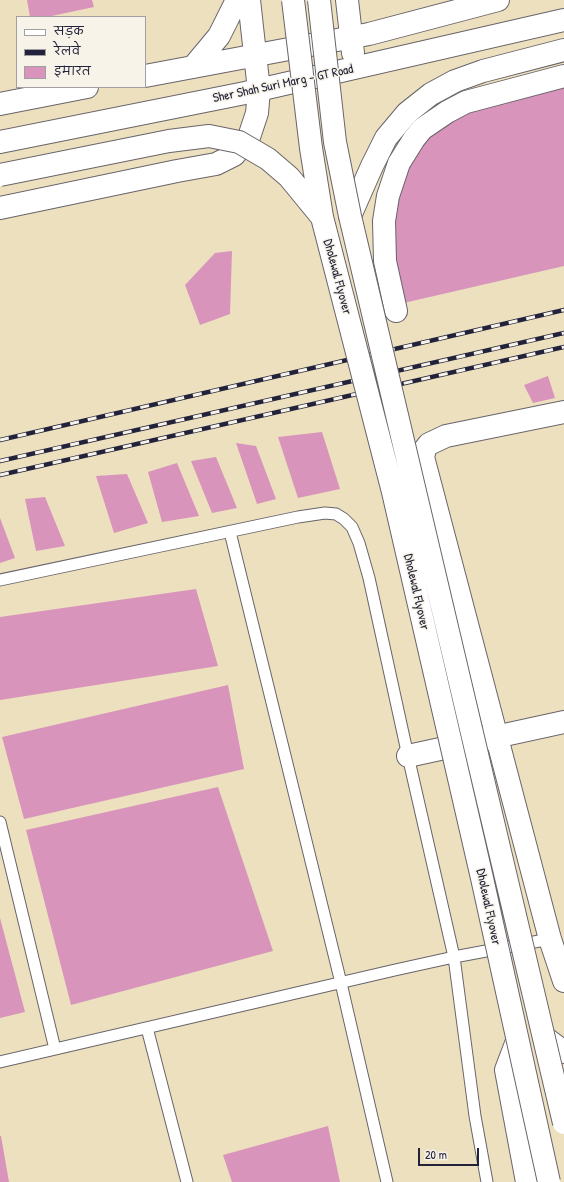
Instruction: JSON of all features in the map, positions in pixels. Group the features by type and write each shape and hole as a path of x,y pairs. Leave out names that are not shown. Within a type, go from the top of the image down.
{"main road":[{"path":"194,66 219,36 237,0"},
{"path":"0,208 216,164 234,155 249,137 257,114 259,90 249,0"},
{"name":"Dholewal Flyover","path":"293,0 311,148 322,217 393,492 549,1182"},
{"name":"Dholewal Flyover","path":"319,0 335,142 350,216 564,1123"},
{"path":"347,0 356,68"},
{"path":"434,0 456,11"},
{"path":"146,76 351,38 498,0"},
{"name":"Sher Shah Suri Marg - GT Road","path":"0,142 259,90 564,20"},
{"path":"350,216 386,138 407,113 431,94 455,81 483,71 564,50"},
{"path":"396,311 385,261 384,220 388,196 399,163 414,139 422,129 447,112 466,102 564,76"},
{"path":"0,104 82,88"},
{"path":"0,175 169,141 209,136 239,142 268,159 289,177 322,217"},
{"path":"564,412 446,436 429,444 425,449 423,457 550,939 564,981"},
{"path":"408,756 564,722"},
{"path":"544,1037 564,1052"},
{"path":"517,1041 506,1070 527,1182"}],"lane":[{"path":"0,580 298,517 325,513 336,514 352,527 359,543 369,578 454,958 486,1182"},
{"path":"230,532 341,982 387,1182"},
{"path":"0,822 55,1049"},
{"path":"0,1062 341,982 550,939"},
{"path":"147,1028 187,1182"}],"building":[{"path":"27,0 92,0 94,7 52,16 30,16"},
{"path":"564,87 564,266 395,305 382,199 430,122"},
{"path":"232,251 230,314 200,325 185,285 215,253"},
{"path":"548,376 555,398 533,403 524,385"},
{"path":"322,432 340,489 298,498 278,437"},
{"path":"236,443 256,446 276,499 257,504"},
{"path":"216,457 237,508 212,513 191,461"},
{"path":"177,463 199,516 162,522 148,472"},
{"path":"127,474 148,523 114,533 96,476"},
{"path":"45,497 65,546 36,551 25,499"},
{"path":"0,518 15,558 0,563"},
{"path":"196,589 218,666 0,700 0,617"},
{"path":"228,685 244,769 24,819 2,737"},
{"path":"218,787 273,951 71,1005 26,830"},
{"path":"0,918 25,1012 0,1018"},
{"path":"328,1126 340,1182 232,1182 223,1155"},
{"path":"1,1136 9,1182 0,1182"}],"railway":[{"path":"0,440 564,310"},
{"path":"0,461 564,333"},
{"path":"0,475 564,347"}]}
